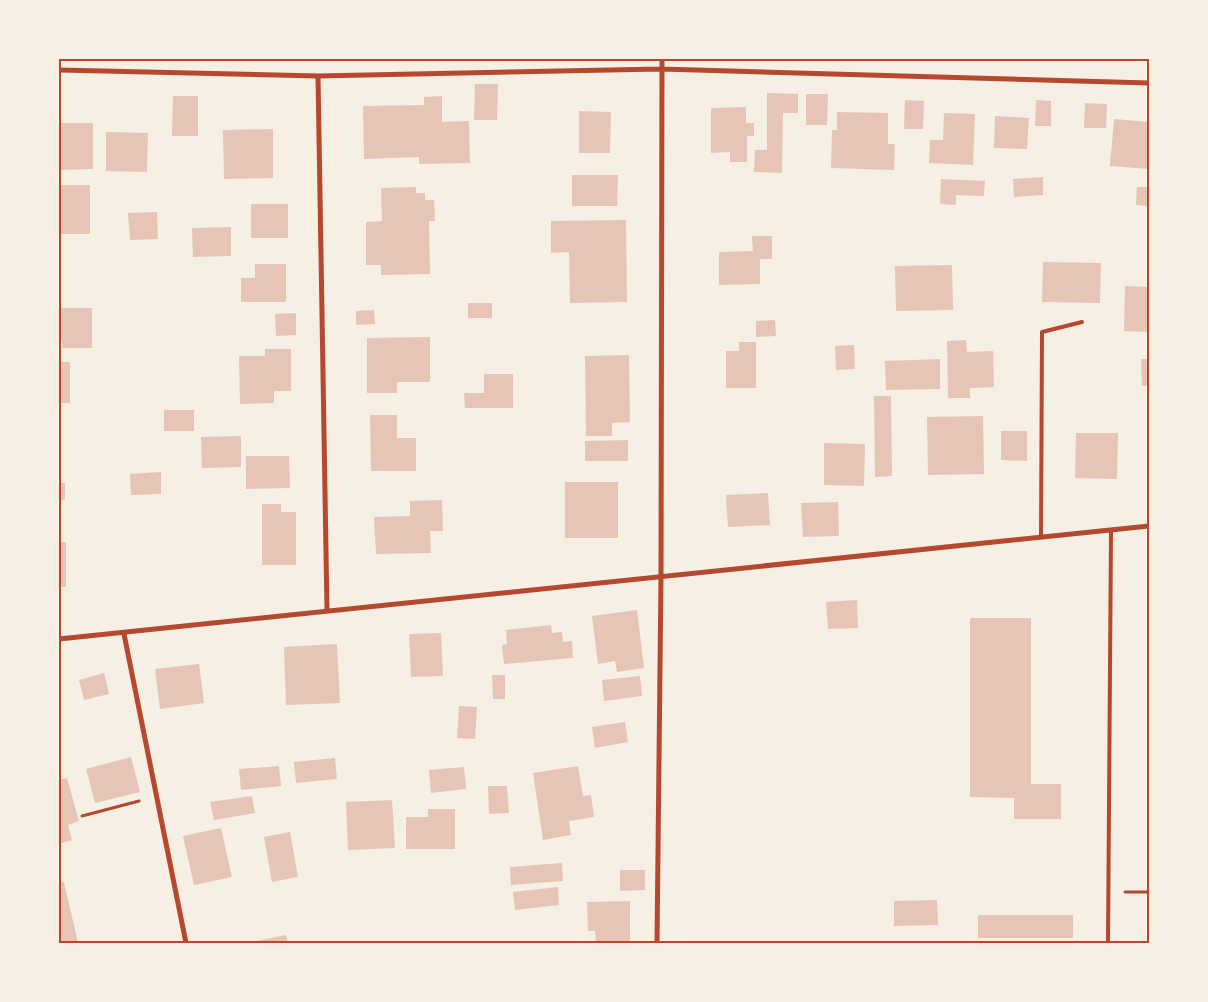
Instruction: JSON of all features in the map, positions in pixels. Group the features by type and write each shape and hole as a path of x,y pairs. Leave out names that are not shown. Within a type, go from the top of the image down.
{"street":[{"path":"657,943 662,577 662,59"},
{"path":"59,70 318,76 662,69 1149,83"},
{"path":"318,76 327,611"},
{"path":"59,640 1149,526"},
{"path":"124,634 186,943"}],"lane":[{"path":"1041,537 1042,332 1082,322"},
{"path":"1108,943 1111,530"}],"path":[{"path":"82,816 157,797"},
{"path":"1108,892 1149,892"}],"building":[{"path":"475,84 498,84 497,120 474,120"},
{"path":"767,93 798,94 798,113 783,113 782,173 754,172 755,150 767,150"},
{"path":"806,94 828,94 827,125 806,125"},
{"path":"173,96 198,96 198,136 172,136"},
{"path":"442,96 442,122 469,121 470,163 419,164 419,157 364,159 363,106 424,105 424,97"},
{"path":"905,100 924,101 923,129 904,129"},
{"path":"1036,100 1051,101 1051,126 1035,126"},
{"path":"1085,103 1107,104 1106,128 1084,128"},
{"path":"746,107 746,123 754,123 754,136 747,136 747,162 730,162 730,152 711,153 711,108"},
{"path":"579,111 611,112 610,153 579,153"},
{"path":"837,112 888,113 888,144 895,144 894,170 831,168 832,130 837,130"},
{"path":"944,113 975,114 973,165 929,163 930,140 943,140"},
{"path":"995,116 1029,118 1027,149 994,148"},
{"path":"1114,119 1149,122 1149,169 1110,166"},
{"path":"59,123 93,123 93,169 59,170"},
{"path":"273,129 273,178 224,179 223,130"},
{"path":"106,132 148,133 147,172 106,171"},
{"path":"572,175 618,175 617,206 572,206"},
{"path":"1043,177 1043,195 1014,197 1013,179"},
{"path":"941,179 985,181 984,196 956,195 956,205 940,204"},
{"path":"59,185 90,185 90,234 59,234"},
{"path":"416,187 416,193 425,193 425,200 434,200 435,221 429,221 430,274 381,275 381,265 366,265 366,222 382,221 381,188"},
{"path":"1137,187 1149,187 1149,206 1136,205"},
{"path":"251,204 288,204 288,238 251,238"},
{"path":"157,212 158,239 130,240 128,213"},
{"path":"626,220 627,302 570,303 569,252 551,253 551,221"},
{"path":"231,227 231,256 193,257 192,228"},
{"path":"752,236 772,236 772,259 760,259 760,284 719,285 719,252 753,251"},
{"path":"1043,262 1101,263 1100,303 1042,302"},
{"path":"255,264 286,264 286,302 241,302 241,278 255,278"},
{"path":"952,265 953,310 896,311 895,266"},
{"path":"1125,286 1149,287 1149,332 1124,331"},
{"path":"468,303 492,303 492,318 468,318"},
{"path":"59,308 92,308 92,348 62,348 62,341 59,341"},
{"path":"374,310 375,324 356,325 356,311"},
{"path":"296,313 296,335 276,336 275,314"},
{"path":"775,320 776,336 756,337 756,321"},
{"path":"430,337 430,382 397,382 397,393 367,393 367,338"},
{"path":"966,340 967,352 993,351 994,387 970,388 970,398 948,398 947,341"},
{"path":"739,342 756,342 756,388 726,388 726,351 739,351"},
{"path":"854,345 855,369 836,370 835,346"},
{"path":"265,349 291,349 291,391 274,391 274,403 240,404 239,356 265,356"},
{"path":"629,355 630,422 612,423 612,436 586,436 585,356"},
{"path":"940,359 940,389 886,390 885,361"},
{"path":"1141,359 1149,359 1149,386 1142,386"},
{"path":"59,362 70,362 70,403 59,403"},
{"path":"484,374 513,374 513,408 465,408 464,393 484,393"},
{"path":"874,396 891,396 892,476 875,477"},
{"path":"164,410 194,410 194,431 164,431"},
{"path":"370,415 397,415 397,438 416,438 416,471 371,471"},
{"path":"983,416 984,474 928,475 927,417"},
{"path":"1001,431 1027,431 1027,461 1001,460"},
{"path":"1076,433 1118,433 1117,479 1075,478"},
{"path":"241,436 241,467 202,468 201,437"},
{"path":"628,440 628,461 585,461 585,441"},
{"path":"824,443 865,444 864,486 824,485"},
{"path":"246,456 289,456 290,488 246,489"},
{"path":"161,472 161,494 131,495 130,474"},
{"path":"565,482 618,482 618,538 565,538"},
{"path":"59,483 65,483 65,500 59,500"},
{"path":"768,493 770,525 728,527 726,495"},
{"path":"442,500 443,531 430,531 431,553 376,554 374,517 410,516 410,501"},
{"path":"838,502 839,536 803,537 801,503"},
{"path":"262,504 281,504 281,512 296,512 296,565 262,565"},
{"path":"59,542 66,542 66,587 59,587"},
{"path":"857,600 858,628 828,629 826,602"},
{"path":"637,610 644,668 617,672 615,661 598,664 592,616"},
{"path":"970,618 1031,618 1031,784 1061,784 1061,819 1014,819 1014,798 970,797"},
{"path":"551,625 552,633 562,632 563,642 572,641 573,658 504,664 502,645 507,644 506,630"},
{"path":"441,633 443,676 411,677 409,634"},
{"path":"337,644 340,703 286,705 284,647"},
{"path":"199,664 204,703 160,709 155,669"},
{"path":"104,673 109,694 84,700 79,680"},
{"path":"492,675 505,675 505,699 493,699"},
{"path":"640,676 642,696 604,701 602,680"},
{"path":"459,706 477,707 475,739 457,738"},
{"path":"625,722 628,742 595,748 592,727"},
{"path":"131,757 140,792 95,803 86,769"},
{"path":"335,758 337,779 296,783 294,762"},
{"path":"279,766 281,786 241,790 239,769"},
{"path":"578,766 583,796 591,795 594,817 569,821 571,835 543,840 533,773"},
{"path":"464,767 466,789 431,793 429,770"},
{"path":"67,778 79,821 68,825 72,840 59,844 59,780"},
{"path":"488,786 507,786 509,813 489,814"},
{"path":"252,796 255,813 214,820 210,802"},
{"path":"392,800 395,848 348,850 346,802"},
{"path":"428,809 455,809 455,849 406,849 406,817 428,817"},
{"path":"221,828 232,877 194,885 183,836"},
{"path":"290,832 298,877 272,882 264,837"},
{"path":"562,863 563,881 511,885 510,867"},
{"path":"620,870 645,870 645,890 620,891"},
{"path":"64,882 78,943 59,943 59,883"},
{"path":"558,887 559,905 515,910 513,892"},
{"path":"937,900 938,925 894,926 894,901"},
{"path":"630,901 630,943 596,943 595,931 588,931 587,902"},
{"path":"978,915 1073,915 1073,938 978,938"},
{"path":"286,935 288,943 251,942"}]}
